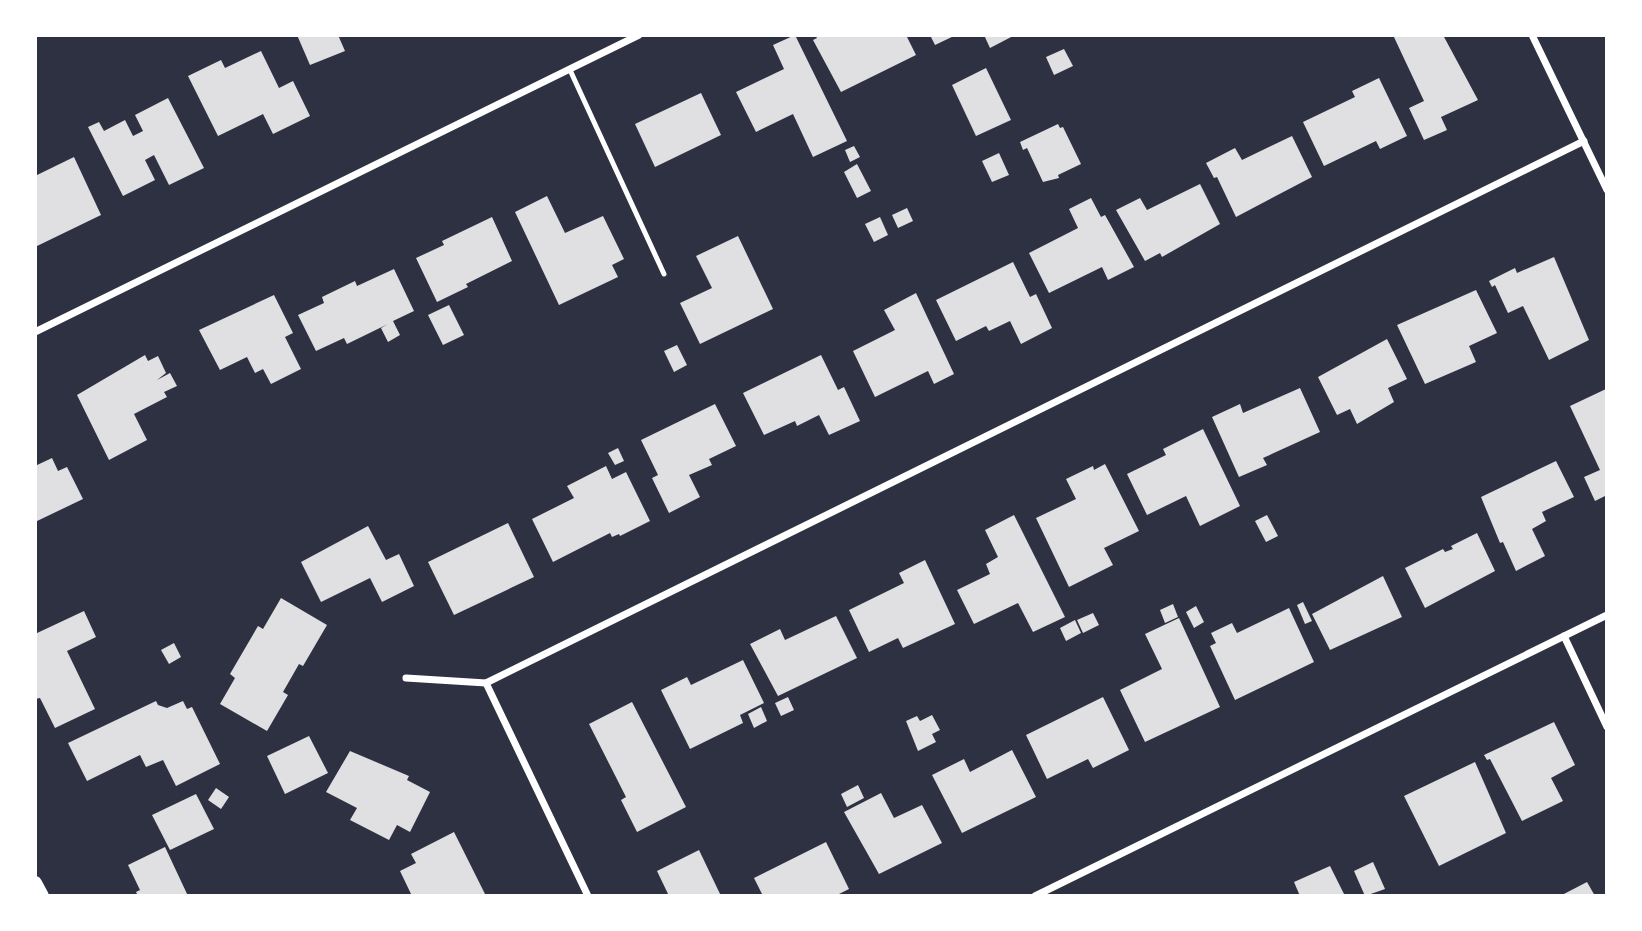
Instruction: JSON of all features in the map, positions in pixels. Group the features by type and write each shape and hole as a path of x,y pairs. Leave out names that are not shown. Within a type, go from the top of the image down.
{"main road":[{"path":"35,883 41,896"}],"street":[{"path":"35,332 639,35"},
{"path":"1532,35 1607,190"},
{"path":"406,678 486,683 1584,141"},
{"path":"1035,896 1607,615"},
{"path":"1564,636 1607,727"},
{"path":"486,683 588,896"}],"lane":[{"path":"569,70 664,274"}],"building":[{"path":"297,35 338,35 345,51 310,65"},
{"path":"795,35 847,141 813,157 793,114 756,132 736,92 784,69 773,45"},
{"path":"815,35 906,35 916,55 841,92 813,40 817,38"},
{"path":"930,35 956,35 935,45"},
{"path":"984,35 1015,35 990,48"},
{"path":"1393,35 1443,35 1478,100 1441,117 1447,130 1424,140 1409,108 1424,101"},
{"path":"1064,49 1073,66 1054,75 1046,57"},
{"path":"261,51 279,88 293,81 310,116 273,134 263,114 218,136 188,76 221,60 225,68"},
{"path":"986,68 1011,120 976,136 952,85"},
{"path":"1379,78 1407,136 1380,149 1376,141 1324,166 1303,122 1355,97 1352,91"},
{"path":"701,93 721,135 655,167 635,124"},
{"path":"168,98 204,168 169,185 154,155 145,160 155,180 123,196 88,127 99,122 104,131 125,120 133,136 143,131 135,115"},
{"path":"1058,124 1060,128 1063,127 1081,164 1058,175 1059,178 1043,182 1027,148 1023,150 1020,142"},
{"path":"1292,136 1312,177 1236,217 1217,177 1214,178 1206,163 1235,148 1242,160"},
{"path":"854,146 860,157 850,162 845,150"},
{"path":"999,153 1009,175 992,182 982,161"},
{"path":"74,157 101,215 35,247 35,176"},
{"path":"857,164 871,191 857,198 844,172"},
{"path":"1200,184 1220,224 1162,257 1160,253 1145,261 1116,210 1140,198 1147,210"},
{"path":"547,196 565,233 603,216 624,259 612,265 618,277 559,305 515,212"},
{"path":"1091,198 1101,217 1105,215 1134,267 1108,280 1102,267 1049,293 1029,253 1078,228 1069,209"},
{"path":"907,208 913,221 898,228 892,215"},
{"path":"492,217 512,261 437,302 416,258 444,245 442,241"},
{"path":"880,217 888,235 874,242 865,224"},
{"path":"738,236 773,309 700,344 680,303 712,288 696,256"},
{"path":"1554,257 1589,340 1549,360 1523,306 1508,313 1495,285 1492,287 1489,281 1515,268 1517,273"},
{"path":"1013,262 1030,297 1036,294 1052,328 1021,344 1010,321 989,331 986,326 956,341 936,300"},
{"path":"394,269 414,311 393,321 400,335 388,342 381,328 388,324 347,344 344,338 316,351 298,315 324,303 322,297 355,281 357,286"},
{"path":"1476,290 1497,333 1469,346 1476,362 1425,384 1397,325"},
{"path":"916,293 954,374 934,384 928,371 875,397 853,351 895,330 884,310"},
{"path":"274,295 293,333 285,337 301,369 271,384 263,369 255,373 247,357 220,370 199,330"},
{"path":"449,305 464,335 443,345 428,315"},
{"path":"1387,339 1407,379 1388,388 1394,402 1357,424 1350,409 1337,415 1318,377"},
{"path":"677,345 687,365 674,372 664,351"},
{"path":"145,355 148,361 158,356 166,373 157,380 170,373 177,386 164,392 167,397 134,414 147,440 109,460 77,395"},
{"path":"821,355 838,390 844,387 860,421 829,435 819,415 797,426 795,421 764,435 743,393"},
{"path":"1300,388 1320,432 1263,458 1267,465 1239,477 1212,417 1240,404 1243,413"},
{"path":"1606,389 1607,495 1595,501 1584,477 1600,470 1570,406"},
{"path":"715,404 736,446 709,459 712,465 689,475 700,497 669,513 652,478 658,475 641,440"},
{"path":"1203,429 1240,506 1200,526 1186,496 1147,515 1127,474 1166,455 1163,449"},
{"path":"618,448 624,461 615,465 608,453"},
{"path":"52,458 58,471 67,467 83,499 35,522 35,466"},
{"path":"1556,461 1574,497 1542,512 1546,521 1532,529 1545,556 1516,571 1503,542 1500,543 1481,497"},
{"path":"1105,464 1139,531 1104,548 1113,565 1069,587 1036,518 1076,499 1066,479 1093,466 1094,470"},
{"path":"606,466 612,479 626,472 650,521 620,536 619,534 612,537 610,533 553,562 532,519 574,498 567,486"},
{"path":"1014,515 1065,617 1033,632 1018,603 974,624 957,590 990,574 986,564 998,557 985,530"},
{"path":"1267,515 1278,536 1266,542 1255,521"},
{"path":"508,523 534,577 454,615 428,562"},
{"path":"368,526 386,560 399,554 414,586 382,602 370,578 321,602 301,562"},
{"path":"1477,533 1495,571 1425,608 1405,568 1443,549 1445,552 1453,549 1451,546"},
{"path":"925,560 955,624 903,648 898,638 869,652 849,610 904,583 899,573"},
{"path":"1383,576 1402,617 1330,650 1312,614"},
{"path":"281,598 327,625 303,666 299,664 283,692 288,695 267,731 220,704 235,678 230,674 258,626 263,629"},
{"path":"1303,602 1312,621 1305,624 1297,605"},
{"path":"1173,604 1178,617 1165,623 1160,610"},
{"path":"1196,606 1204,622 1194,628 1186,612"},
{"path":"1289,608 1314,662 1235,700 1210,646 1216,643 1211,633 1232,623 1237,633"},
{"path":"84,611 96,637 67,651 95,709 55,728 40,698 35,699 35,634"},
{"path":"1093,613 1099,625 1083,633 1077,620"},
{"path":"836,616 857,658 778,696 750,644 780,629 785,640"},
{"path":"1179,618 1220,707 1145,742 1120,690 1162,669 1145,634"},
{"path":"1075,620 1081,633 1066,641 1060,628"},
{"path":"174,643 181,657 169,664 161,650"},
{"path":"743,660 764,703 740,715 743,723 690,749 661,690 687,677 691,685"},
{"path":"788,697 794,710 781,716 775,703"},
{"path":"1103,697 1129,750 1093,768 1088,759 1047,779 1026,735"},
{"path":"156,701 158,705 167,708 183,701 187,709 192,707 220,764 176,786 163,760 146,767 140,755 87,781 68,743"},
{"path":"632,702 686,807 637,832 621,800 626,797 589,724"},
{"path":"761,707 767,721 754,728 748,714"},
{"path":"932,715 940,730 932,734 936,742 918,751 906,721 917,716 920,721"},
{"path":"1554,722 1575,765 1551,778 1563,801 1522,821 1490,759 1487,760 1484,755"},
{"path":"309,736 328,773 285,794 267,756"},
{"path":"1012,750 1036,797 962,833 932,775 964,759 970,772"},
{"path":"350,751 409,776 407,780 430,792 410,832 397,825 389,840 350,820 357,808 326,792"},
{"path":"1475,762 1506,833 1439,866 1404,796"},
{"path":"858,785 864,798 847,807 841,794"},
{"path":"216,788 229,797 221,809 208,800"},
{"path":"881,793 894,818 922,805 942,843 879,874 844,812"},
{"path":"196,794 214,829 170,850 152,815"},
{"path":"454,832 486,896 412,896 400,871 416,863 411,854"},
{"path":"826,842 849,889 835,896 763,896 754,878"},
{"path":"165,847 188,896 138,896 136,892 140,890 128,865"},
{"path":"699,850 721,896 669,896 657,871"},
{"path":"1373,862 1385,889 1365,896 1354,871"},
{"path":"1330,866 1345,896 1300,896 1294,882"},
{"path":"1587,882 1595,896 1560,896"}]}
